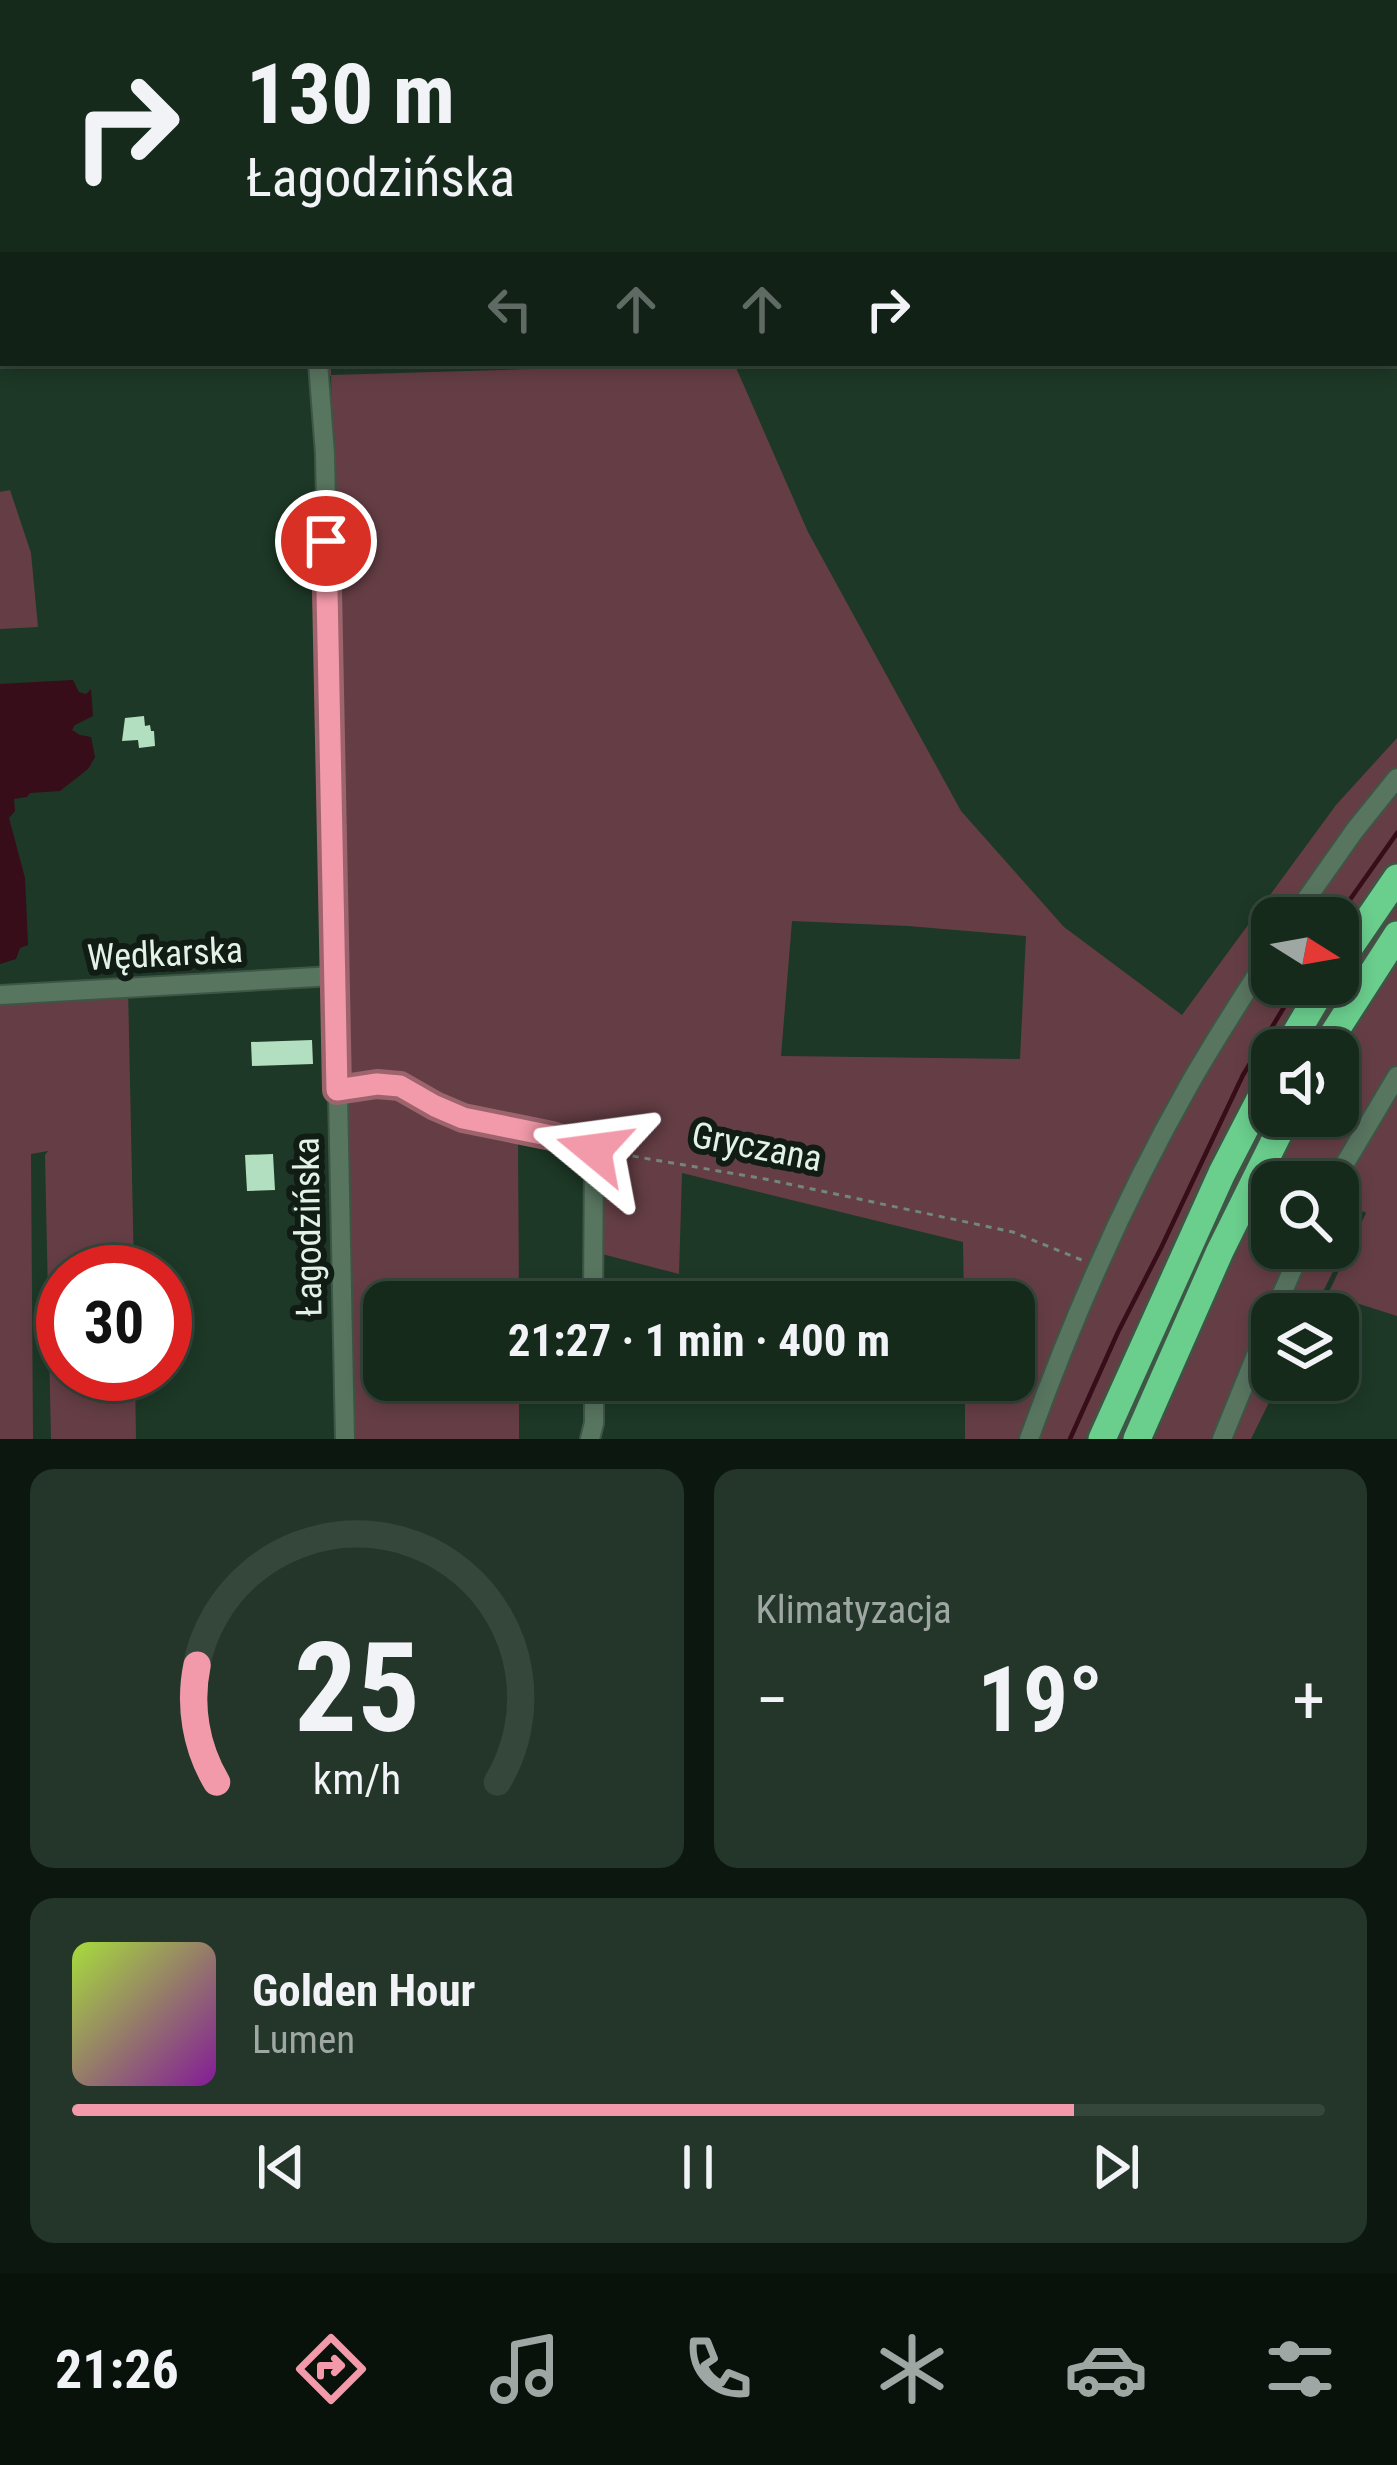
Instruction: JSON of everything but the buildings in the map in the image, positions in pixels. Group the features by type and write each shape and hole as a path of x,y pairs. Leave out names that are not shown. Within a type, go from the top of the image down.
{"highway":[{"path":"1359,933 1397,878"},
{"path":"1337,1029 1397,935"},
{"path":"1102,1439 1251,1117"},
{"path":"1137,1439 1277,1137"}],"street":[{"name":"Łagodzińska","path":"318,366 325,454 344,1439"},
{"path":"1308,897 1397,778"},
{"name":"Wędkarska","path":"0,995 334,976"},
{"path":"1029,1439 1096,1267 1189,1085 1251,985"},
{"path":"1346,1161 1397,1076"},
{"path":"337,1090 400,1086 463,1118 552,1136 594,1150 593,1281"},
{"path":"1222,1439 1251,1367"},
{"path":"590,1439 594,1401"}],"path":[{"name":"Gryczana","path":"594,1150 1013,1232 1096,1267"}],"shaded area":[{"path":"311,366 331,366 331,375 735,366 808,532 961,811 1064,927 1182,1015 1251,921 1251,1005 1359,1005 1359,897 1269,897 1336,805 1397,738 1397,1316 1359,1304 1359,1293 1328,1293 1340,1269 1359,1269 1359,1228 1366,1213 1359,1219 1359,1161 1251,1161 1251,1269 1334,1269 1322,1293 1251,1293 1251,1401 1270,1401 1251,1439 965,1439 965,1401 1035,1401 1035,1281 964,1281 963,1242 682,1173 679,1274 602,1254 598,1166 518,1141 519,1281 363,1281 363,1401 519,1401 519,1439 355,1439 331,376 311,375","holes":["792,921 1026,936 1020,1059 781,1056"]},
{"path":"10,490 31,553 38,627 0,629 0,492"},
{"path":"73,680 79,692 86,694 91,689 93,716 72,730 91,737 95,757 88,769 60,791 14,799 15,811 9,818 25,878 28,945 20,948 16,959 0,964 0,684"},
{"path":"128,987 133,1245 47,1245 48,1151 31,1154 33,1439 0,1439 0,996"},
{"path":"50,1401 135,1401 136,1439 51,1439"}],"waterway":[{"path":"1352,897 1397,833"},
{"path":"1070,1439 1243,1075 1285,1005"}],"route":[{"path":"326,541 337,1090 400,1086 463,1118 552,1136 594,1150"}]}
